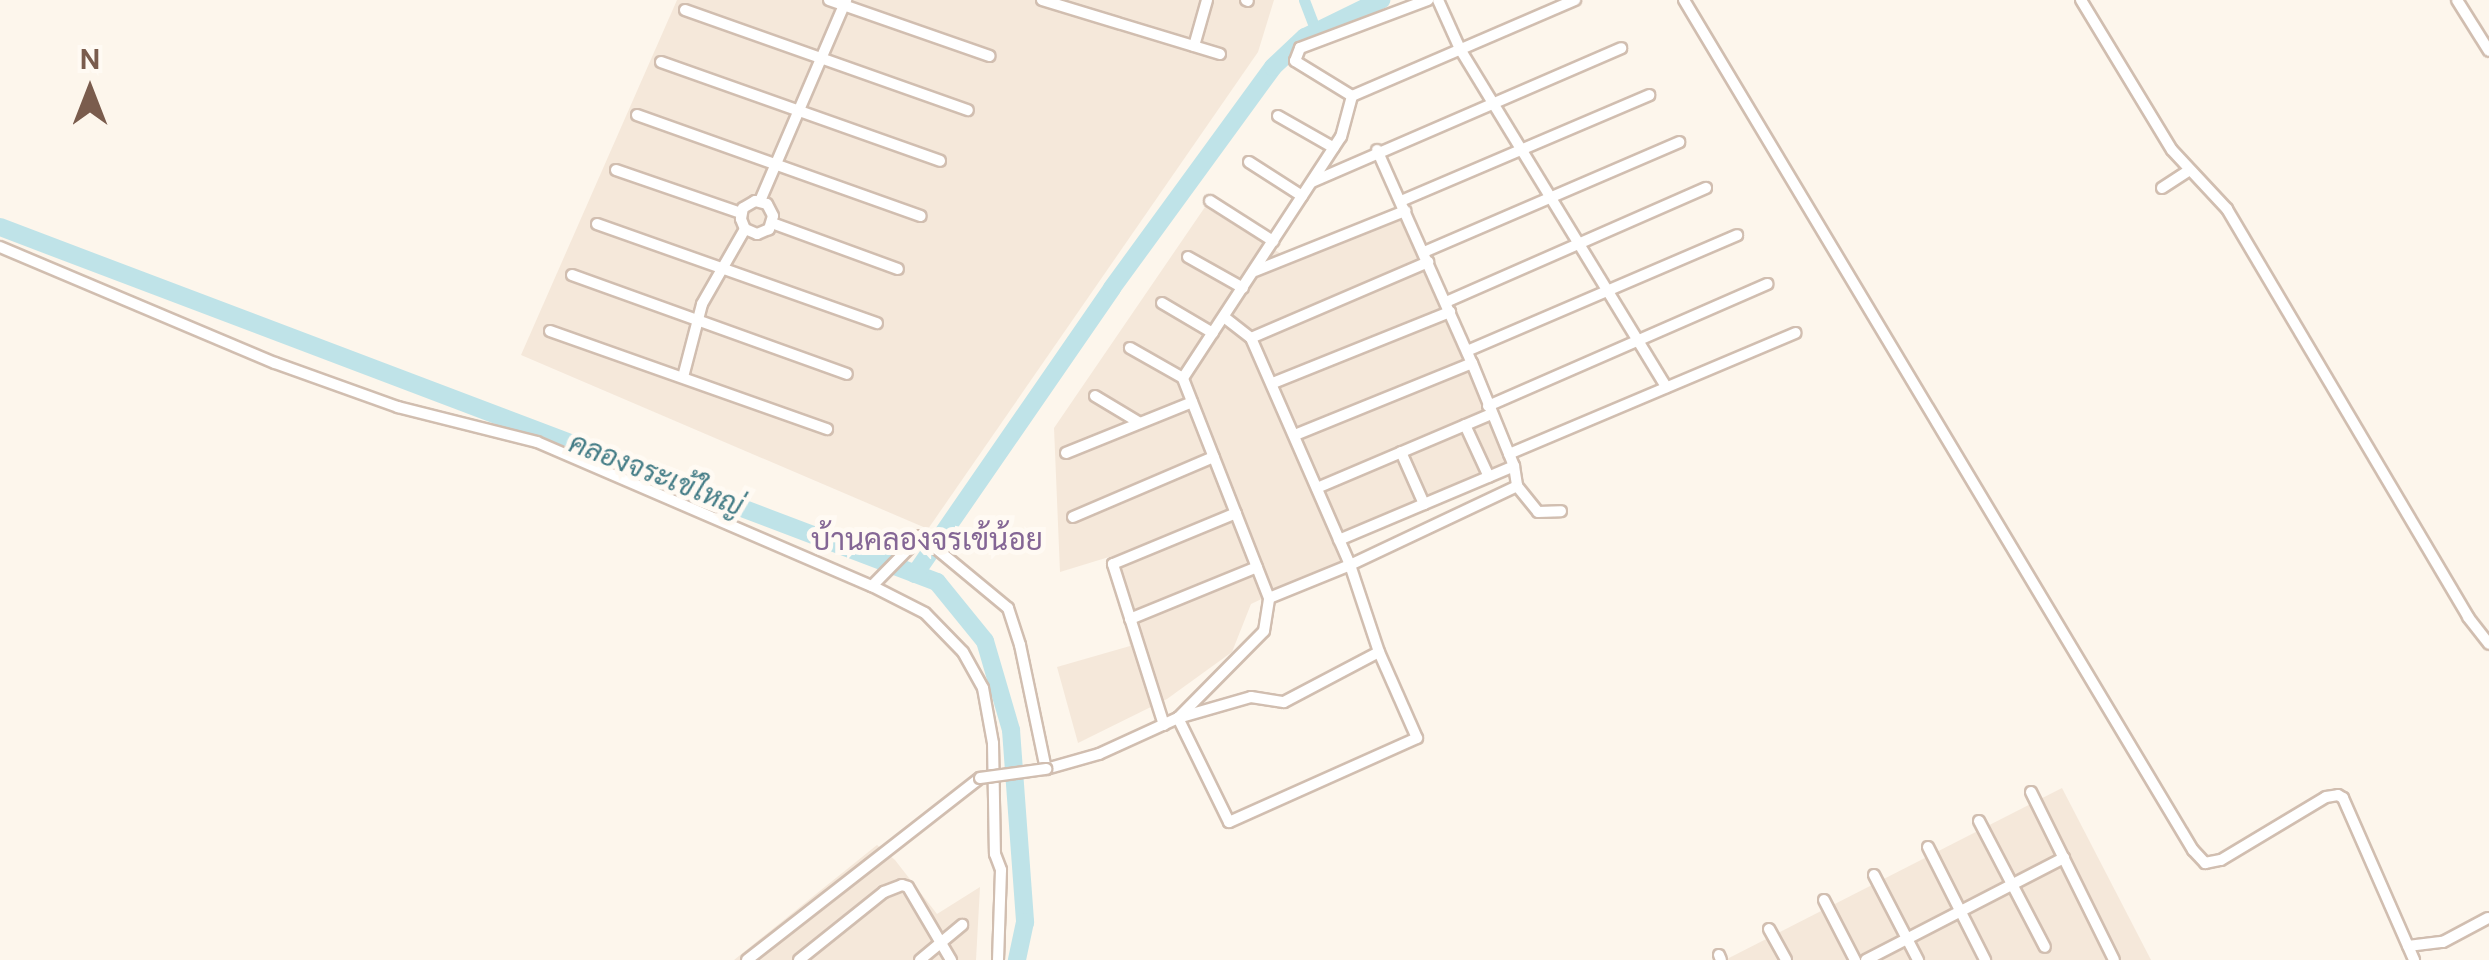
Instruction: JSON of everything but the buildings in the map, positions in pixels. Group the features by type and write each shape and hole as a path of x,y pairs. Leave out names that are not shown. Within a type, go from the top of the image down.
{"street":[{"path":"828,0 990,56"},
{"path":"1042,0 1220,54"},
{"path":"1194,46 1206,0"},
{"path":"1352,96 1295,61 1300,48 1428,0"},
{"path":"1438,0 1460,49 1666,388"},
{"path":"1182,378 1334,148 1352,96 1575,0"},
{"path":"1684,0 2193,850 2206,863 2221,860 2326,797 2338,795 2344,798 2414,960"},
{"path":"2081,0 2140,102 2190,170 2227,210 2468,617 2489,644"},
{"path":"2457,0 2489,52"},
{"path":"760,202 845,3"},
{"path":"686,10 968,110"},
{"path":"1311,183 1621,48"},
{"path":"661,62 940,162"},
{"path":"1254,271 1649,95"},
{"path":"637,115 921,216"},
{"path":"1278,116 1334,148"},
{"path":"1251,338 1551,197 1679,142"},
{"path":"1377,152 1467,351 1514,466 1517,486 1538,512 1561,511"},
{"path":"1249,162 1302,196"},
{"path":"616,170 741,213"},
{"path":"2162,188 2190,170"},
{"path":"1272,383 1706,188"},
{"path":"1210,200 1274,241"},
{"path":"741,213 750,202 760,202 771,210 772,223 764,232 745,229"},
{"path":"683,377 696,320 721,267 745,229 741,213"},
{"path":"772,223 898,269"},
{"path":"597,224 877,323"},
{"path":"1467,351 1737,235"},
{"path":"0,247 275,363 398,407 532,440 874,582 925,613 963,652 983,688 993,744 994,854 1001,870 1003,930 998,960"},
{"path":"1188,257 1243,288"},
{"path":"572,275 847,374"},
{"path":"1317,488 1465,425 1638,340 1767,284"},
{"path":"1162,303 1213,333"},
{"path":"1178,718 1229,822 1417,738 1379,652 1350,565 1272,383 1251,338 1224,317"},
{"path":"550,331 826,429"},
{"path":"1508,454 1796,333"},
{"path":"1130,348 1182,378 1269,598 1264,632 1178,718"},
{"path":"1295,435 1472,363"},
{"path":"1095,396 1140,423"},
{"path":"1066,453 1192,402"},
{"path":"1465,425 1489,476"},
{"path":"1400,452 1424,504"},
{"path":"1073,516 1214,457"},
{"path":"1339,540 1514,466"},
{"path":"1269,598 1350,565 1517,486"},
{"path":"1164,724 1113,564 1236,513"},
{"path":"874,582 921,537 1008,608 1020,645 1046,768"},
{"path":"1130,619 1257,567"},
{"path":"747,960 980,778 1046,768 1099,754 1178,718 1251,696 1284,702 1379,652"},
{"path":"2031,792 2113,957 2098,960"},
{"path":"1979,821 2045,948"},
{"path":"1928,846 1986,960"},
{"path":"1866,960 2064,858"},
{"path":"1874,875 1918,960"},
{"path":"799,960 895,886 908,887 950,960"},
{"path":"1824,900 1855,960"},
{"path":"2408,946 2443,942 2488,918"},
{"path":"920,960 962,924"},
{"path":"1769,929 1786,960"}],"shaded area":[{"path":"677,0 1274,0 1258,52 928,529 521,355"},
{"path":"1408,204 1519,459 1334,540 1341,561 1251,604 1232,652 1167,699 1078,743 1057,667 1130,646 1109,557 1060,572 1054,428 1205,207 1283,255"},
{"path":"2062,788 2151,960 1725,960"},
{"path":"877,845 895,860 937,914 980,887 976,960 734,960"}],"waterway":[{"path":"1304,0 1316,32"},
{"path":"915,574 1112,288 1273,67 1305,37 1381,0"},
{"name":"คลองจระเข้ใหญ่","path":"0,227 937,582 985,641 1011,730 1025,922 1017,960"}],"district":[{"name":"บ้านคลองจรเข้น้อย","path":"927,540"}]}
